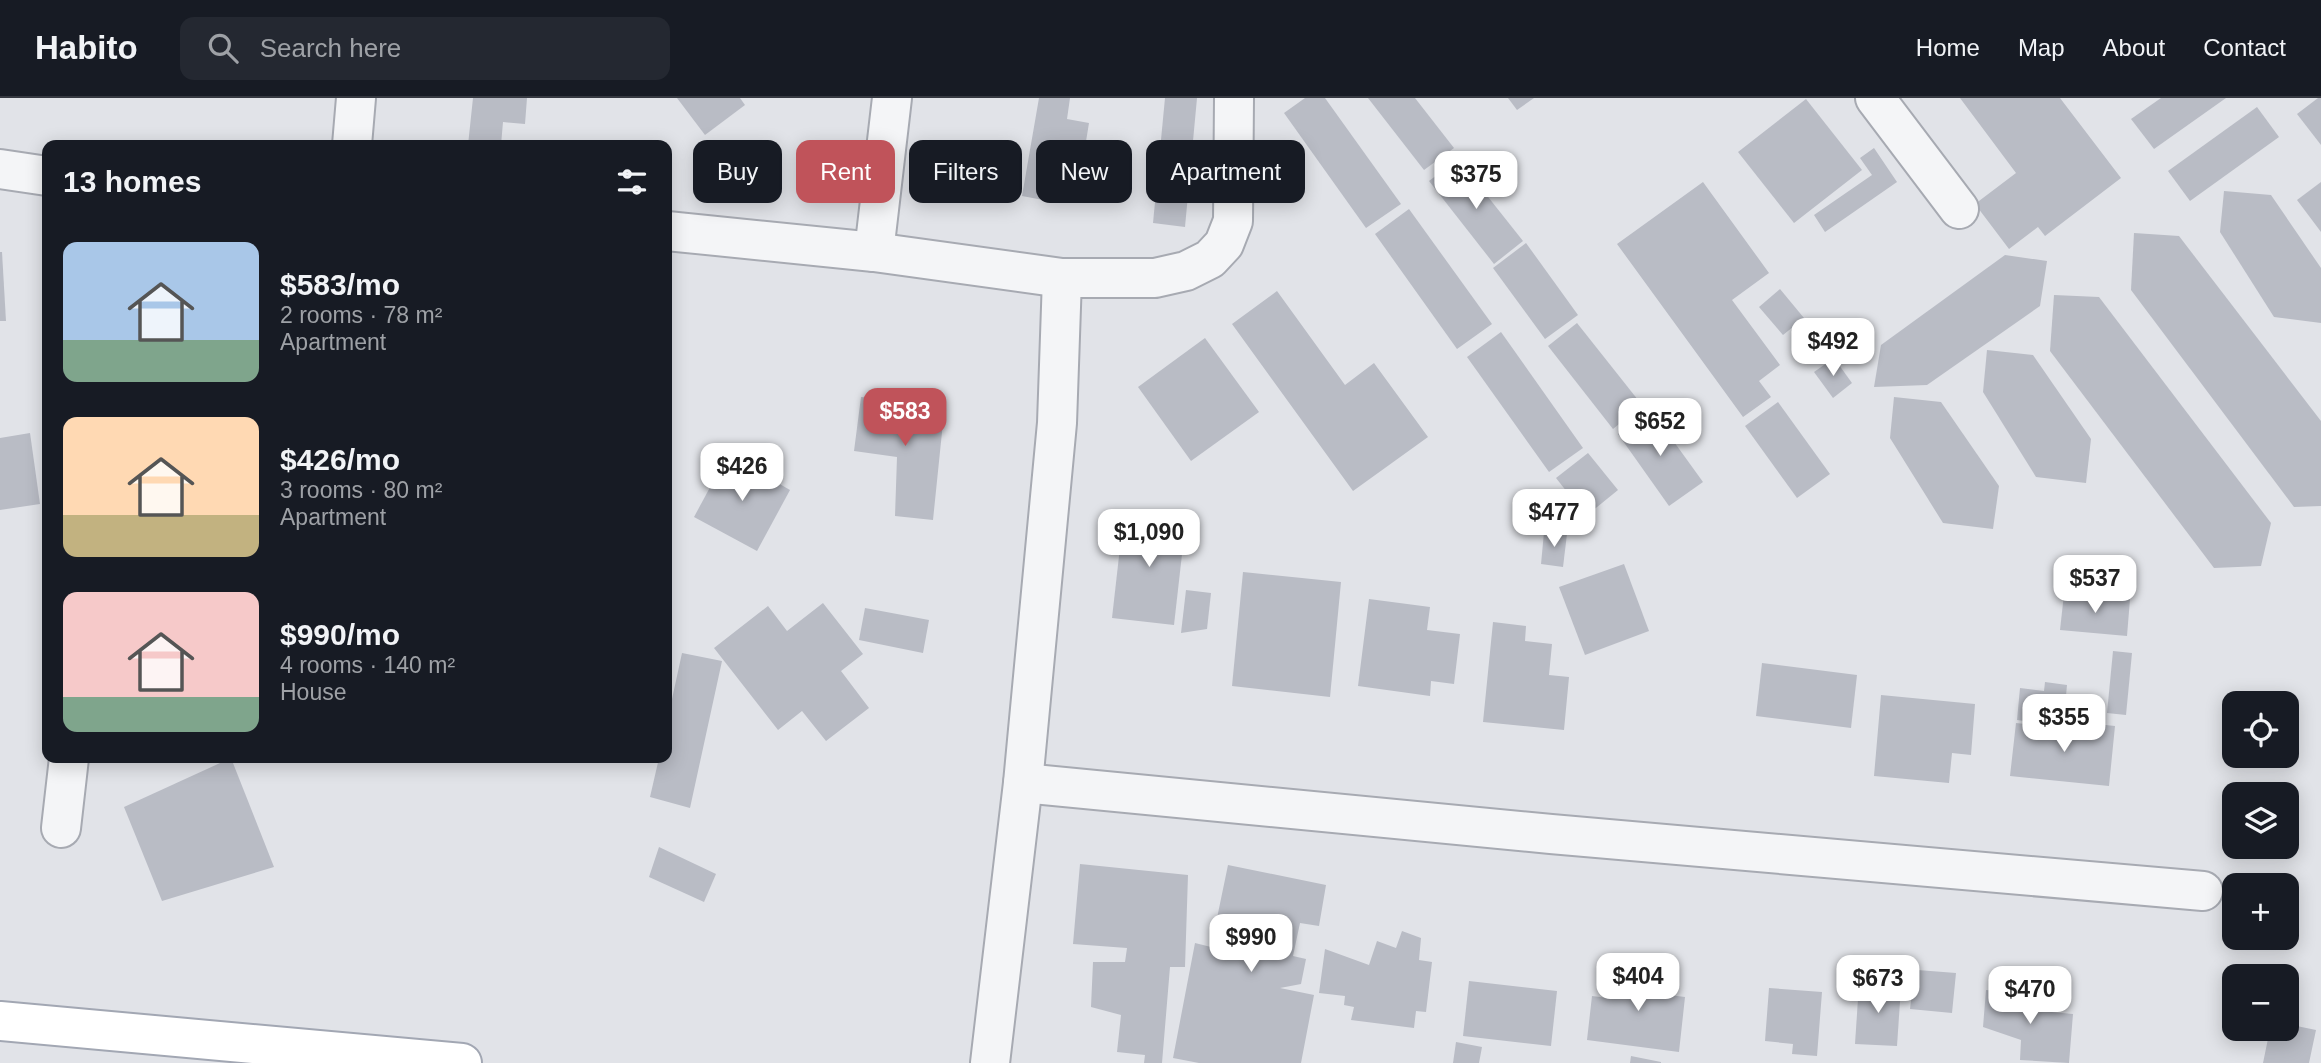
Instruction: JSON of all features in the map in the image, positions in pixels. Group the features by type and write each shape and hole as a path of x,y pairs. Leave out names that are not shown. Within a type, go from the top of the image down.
{"main road":[{"path":"0,1021 462,1063"}],"street":[{"path":"352,140 356,98"},
{"path":"874,252 892,98"},
{"path":"672,232 874,252 1062,278 1155,278 1186,271 1210,259 1224,244 1233,221 1234,98"},
{"path":"1875,98 1959,209"},
{"path":"0,170 42,175"},
{"path":"990,1063 1023,783 1057,423 1062,278"},
{"path":"61,828 68,763"},
{"path":"1023,783 1551,834 2203,891"}],"building":[{"path":"473,98 527,98 525,124 503,122 501,140 469,140"},
{"path":"677,98 740,98 745,105 705,135"},
{"path":"1039,98 1070,98 1067,119 1089,123 1086,140 1036,140 1036,199 1022,196"},
{"path":"1165,98 1197,98 1193,140 1161,140"},
{"path":"1305,98 1325,98 1401,204 1366,228 1284,113"},
{"path":"1368,98 1415,98 1454,148 1424,170"},
{"path":"1508,98 1534,98 1517,110"},
{"path":"1960,98 2060,98 2121,178 2045,236 2038,227 2009,249 1975,204 2016,173"},
{"path":"2161,98 2226,98 2154,149 2131,119"},
{"path":"2321,98 2321,145 2297,114"},
{"path":"1806,99 1862,170 1794,223 1738,152"},
{"path":"2257,107 2279,137 2190,201 2168,171"},
{"path":"1874,148 1897,182 1825,232 1814,215 1872,175 1860,158"},
{"path":"1458,159 1523,241 1494,264 1429,181"},
{"path":"1703,182 1769,273 1732,300 1780,365 1759,381 1771,397 1743,417 1617,244"},
{"path":"2321,182 2321,232 2297,200"},
{"path":"2224,191 2271,195 2321,268 2321,323 2274,317 2220,232"},
{"path":"1155,203 1187,203 1185,227 1153,223"},
{"path":"1409,209 1492,324 1457,349 1375,234"},
{"path":"2134,233 2179,236 2321,421 2321,506 2294,507 2131,290"},
{"path":"1526,243 1578,315 1545,339 1493,268"},
{"path":"2,252 6,321 0,321"},
{"path":"2005,255 2047,261 2040,306 1927,385 1874,387 1881,345"},
{"path":"1780,289 1804,318 1783,335 1759,307"},
{"path":"1277,291 1345,385 1374,363 1428,437 1353,491 1232,324"},
{"path":"2054,295 2099,297 2271,523 2261,566 2214,568 2050,351"},
{"path":"1577,323 1642,405 1613,429 1548,346"},
{"path":"1501,332 1583,448 1549,472 1467,357"},
{"path":"1205,338 1259,412 1191,461 1138,387"},
{"path":"1987,350 2033,355 2091,439 2086,483 2036,477 1983,392"},
{"path":"1834,358 1852,383 1833,398 1814,372"},
{"path":"861,397 945,403 933,520 895,516 897,457 854,451"},
{"path":"1894,397 1941,402 1999,486 1993,529 1943,523 1890,438"},
{"path":"1778,402 1830,474 1797,498 1745,426"},
{"path":"1651,410 1703,482 1669,506 1618,434"},
{"path":"30,433 40,504 0,510 0,438"},
{"path":"1588,453 1618,490 1586,516 1556,478"},
{"path":"728,454 790,490 757,551 694,517"},
{"path":"1124,512 1186,519 1174,625 1112,618"},
{"path":"1544,532 1567,534 1563,567 1541,564"},
{"path":"1624,564 1649,631 1585,655 1559,587"},
{"path":"1243,572 1341,582 1330,697 1232,686"},
{"path":"1186,590 1211,593 1207,629 1181,633"},
{"path":"2064,594 2130,599 2127,636 2060,630"},
{"path":"1369,599 1430,607 1427,630 1460,634 1454,684 1431,681 1430,696 1358,686"},
{"path":"823,603 863,654 841,671 869,708 826,741 802,711 778,730 714,648 768,606 787,631"},
{"path":"865,608 929,620 923,653 859,640"},
{"path":"1493,622 1526,626 1525,641 1552,644 1549,675 1569,677 1564,730 1483,722"},
{"path":"2113,651 2132,653 2126,715 2107,713"},
{"path":"682,653 722,661 690,808 650,797 658,763 672,763 672,699"},
{"path":"1762,663 1857,675 1851,728 1756,716"},
{"path":"2045,682 2067,685 2064,717 2048,716 2047,724 2017,720 2020,688 2044,691"},
{"path":"1881,695 1975,704 1971,755 1952,753 1949,783 1874,776"},
{"path":"2016,723 2085,731 2086,723 2115,726 2109,786 2010,776"},
{"path":"220,763 233,763 274,867 162,901 124,807"},
{"path":"659,847 716,874 704,902 649,877"},
{"path":"1080,864 1188,875 1185,967 1170,967 1162,1063 1144,1063 1145,1055 1117,1052 1121,1015 1091,1007 1093,962 1125,962 1127,948 1073,944"},
{"path":"1228,865 1326,885 1319,926 1300,923 1293,956 1306,959 1301,984 1280,988 1314,995 1301,1063 1199,1063 1173,1058 1195,943 1211,947"},
{"path":"1402,931 1421,938 1419,960 1432,962 1426,1012 1416,1011 1414,1028 1351,1020 1354,1007 1344,1005 1345,996 1319,993 1325,949 1369,965 1377,941 1396,948"},
{"path":"1892,968 1956,973 1952,1013 1910,1009 1913,985 1891,983"},
{"path":"1612,971 1671,978 1669,995 1685,997 1679,1052 1587,1040 1592,996 1608,998"},
{"path":"1469,981 1557,991 1551,1046 1463,1036"},
{"path":"1859,984 1901,987 1897,1046 1855,1044"},
{"path":"1769,988 1822,992 1817,1056 1792,1054 1793,1044 1765,1041"},
{"path":"1986,990 2042,995 2041,1011 2073,1014 2069,1063 2020,1060 2021,1040 1983,1027"},
{"path":"2299,1026 2316,1030 2309,1063 2263,1063 2268,1041 2299,1041"},
{"path":"1456,1042 1482,1047 1479,1063 1453,1063"},
{"path":"1631,1056 1661,1062 1661,1063 1630,1063"}]}
